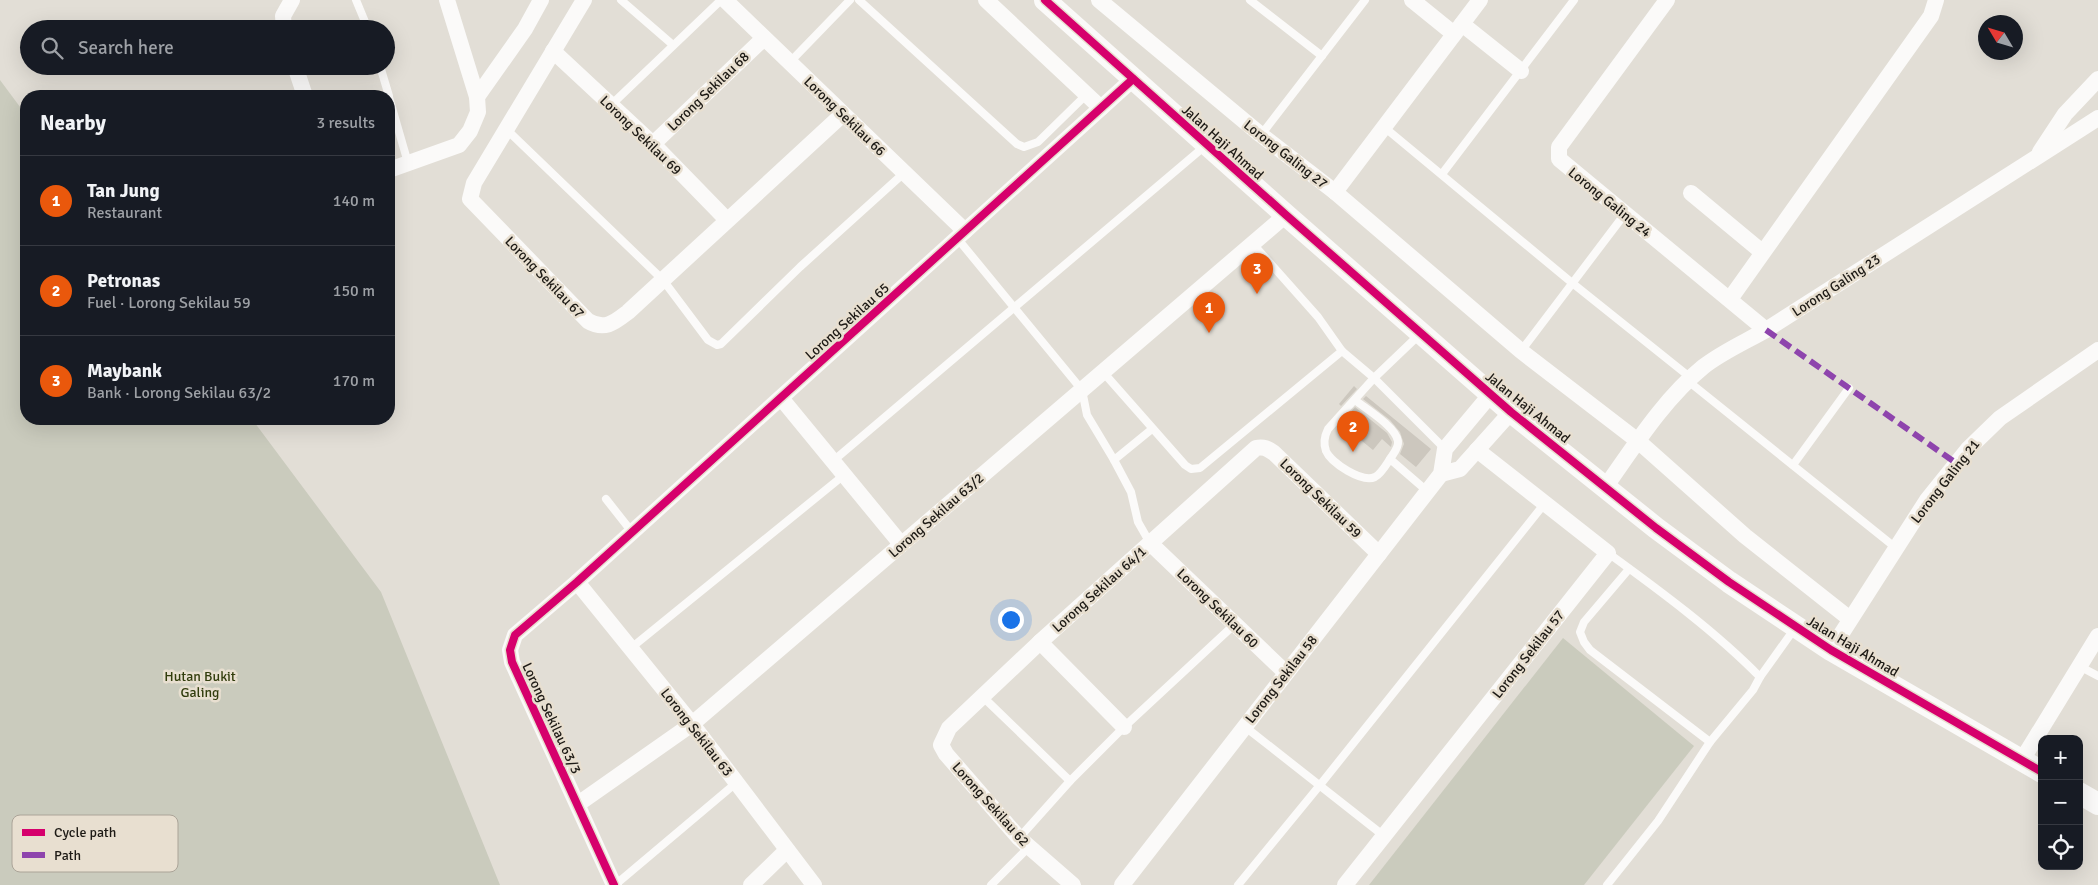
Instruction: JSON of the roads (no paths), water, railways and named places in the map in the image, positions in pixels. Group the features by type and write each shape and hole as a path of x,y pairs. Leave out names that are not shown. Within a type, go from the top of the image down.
{"street":[{"path":"283,20 283,16 292,0"},
{"path":"395,168 459,145 470,131 478,112 477,97 448,0"},
{"path":"477,97 525,29 542,0"},
{"name":"Lorong Sekilau 67","path":"584,0 474,183 470,199 588,321 602,326 616,322 843,114"},
{"name":"Lorong Sekilau 66","path":"725,0 904,173 961,235"},
{"path":"986,0 1101,108"},
{"name":"Jalan Haji Ahmad","path":"1045,0 1132,79 1511,412 1606,486 1656,528 1729,582 1831,650 2038,770"},
{"name":"Lorong Galing 27","path":"1099,0 1261,135 1335,192 1480,0"},
{"path":"1412,0 1521,71"},
{"name":"Lorong Galing 24","path":"1668,0 1560,147 1559,159 1624,215 1766,330"},
{"path":"1730,299 1931,16 1936,0"},
{"name":"Lorong Sekilau 68","path":"653,144 764,38"},
{"name":"Lorong Sekilau 69","path":"553,51 653,144 727,220"},
{"path":"298,75 303,90"},
{"name":"Lorong Sekilau 65","path":"578,582 1132,79"},
{"path":"2038,156 2064,114 2098,79"},
{"name":"Lorong Galing 23","path":"1606,486 1638,441 1690,379 1716,357 1766,330 2098,118"},
{"path":"1335,192 1521,351 1638,441 1745,536 1850,619"},
{"path":"1691,193 1762,252"},
{"name":"Lorong Sekilau 63/2","path":"578,804 692,724 1286,215"},
{"name":"Lorong Galing 21","path":"1831,650 1927,500 1968,449 2000,418 2098,350"},
{"path":"1445,449 1491,394"},
{"path":"780,398 901,544"},
{"path":"1441,474 1460,469 1511,412"},
{"name":"Lorong Sekilau 64/1","path":"943,738 948,728 981,696 1256,448 1261,446"},
{"name":"Lorong Sekilau 59","path":"1261,446 1268,448 1378,554"},
{"name":"Lorong Sekilau 58","path":"1122,885 1441,474 1445,449"},
{"path":"1477,450 1608,553"},
{"name":"Lorong Sekilau 60","path":"1150,543 1286,673"},
{"name":"Lorong Sekilau 57","path":"1345,885 1608,553"},
{"name":"Lorong Sekilau 63","path":"578,582 692,724 814,885"},
{"name":"Lorong Sekilau 63/3","path":"578,582 516,635 510,650 512,662 615,885"},
{"path":"2022,760 2098,636"},
{"path":"1040,642 1124,727"},
{"name":"Lorong Sekilau 62","path":"943,738 941,745 946,754 1024,843 1072,885"},
{"path":"2083,795 2098,804"},
{"path":"751,885 788,850"}],"lane":[{"path":"356,0 364,20"},
{"path":"621,0 673,45"},
{"path":"611,105 721,0"},
{"path":"790,62 850,0"},
{"path":"859,0 1017,144 1024,147 1038,142 1086,94"},
{"path":"1250,0 1322,56"},
{"path":"1261,135 1365,0"},
{"path":"1442,174 1574,0"},
{"path":"383,75 387,90"},
{"path":"395,118 408,163"},
{"path":"1384,127 1896,548"},
{"path":"506,129 663,280 708,340 717,345 721,344 800,267 904,173"},
{"path":"833,462 1207,144"},
{"path":"1521,351 1571,282 1624,215"},
{"path":"961,235 1014,307 1082,390 1086,415 1131,492 1138,522 1150,543"},
{"path":"1253,244 1318,318 1342,351 1374,378 1445,449"},
{"path":"1355,400 1386,424 1394,433 1398,442 1397,448 1377,476 1369,479 1357,477 1336,462 1326,453 1323,439 1328,429 1374,378 1421,333"},
{"path":"1103,372 1184,465 1191,469 1200,468 1342,351"},
{"path":"1793,465 1849,388"},
{"path":"1114,460 1152,429"},
{"path":"1390,459 1428,491"},
{"path":"631,648 844,475"},
{"path":"606,499 632,532"},
{"path":"1238,885 1545,503"},
{"path":"1608,553 1744,660 1760,677"},
{"path":"1629,568 1584,622 1580,632 1584,642 1590,650 1710,742"},
{"path":"991,885 1070,781 1124,727 1235,624"},
{"path":"1607,885 1658,821 1710,742 1753,690 1760,677 1797,626"},
{"path":"2079,666 2098,676"},
{"path":"981,696 1070,781"},
{"path":"1244,726 1384,836"},
{"path":"615,885 736,783"}],"place":[{"name":"Maybank","path":"1257,294"},
{"name":"Tan Jung","path":"1209,333"},
{"name":"Petronas","path":"1353,452"}],"park label":[{"name":"Hutan Bukit Galing","path":"200,684"}]}
